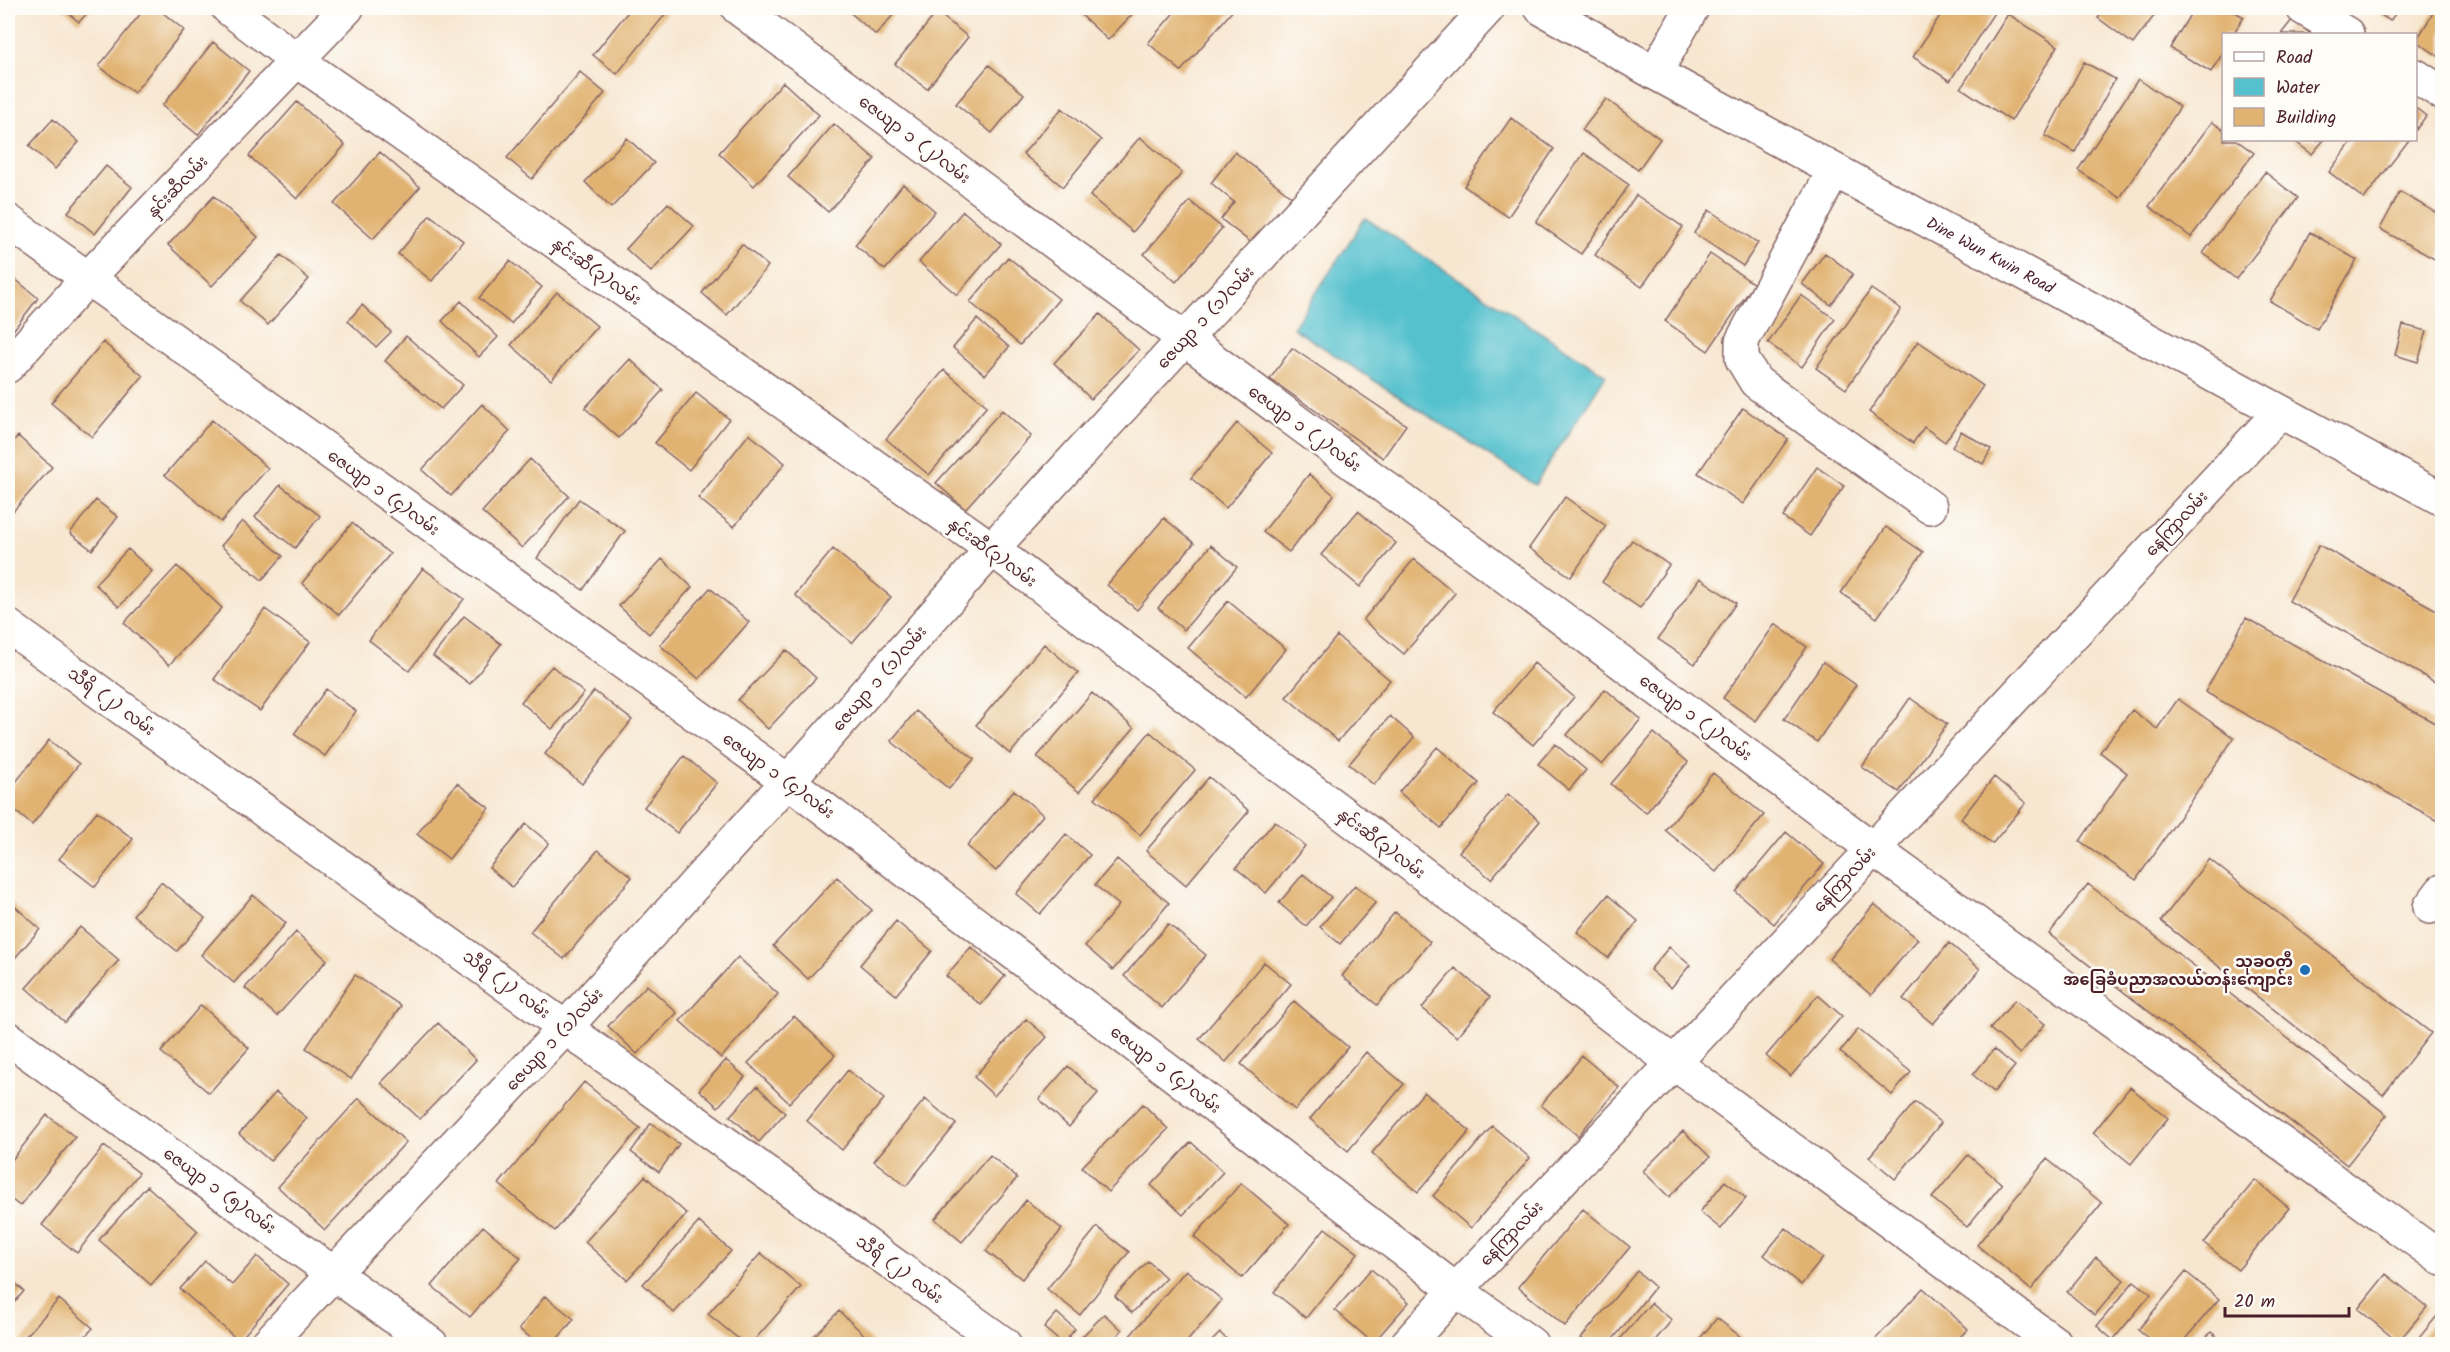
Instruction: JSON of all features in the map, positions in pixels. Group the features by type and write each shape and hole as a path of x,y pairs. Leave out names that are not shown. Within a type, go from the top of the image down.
{"street":[{"name":"နှင်းဆီ(၃)လမ်း","path":"228,8 298,61 992,549 1674,1063 2056,1344"},
{"name":"နှင်းဆီလမ်း","path":"8,366 87,279 347,8"},
{"name":"ဇေယျာ ၁ (၂)လမ်း","path":"738,8 1872,848 2442,1259"},
{"name":"ဇေယျာ ၁ (၁)လမ်း","path":"267,1344 566,1027 788,781 992,549 1488,8"},
{"name":"Dine Wun Kwin Road","path":"1541,8 1834,171 2442,500"},
{"path":"1655,73 1692,8"},
{"path":"2303,8 2345,33"},
{"path":"2417,77 2442,93"},
{"path":"1834,171 1742,341 1742,359 1756,382 1930,507"},
{"name":"ဇေယျာ ၁ (၄)လမ်း","path":"8,220 788,781 1456,1290 1531,1344"},
{"name":"နေကြာလမ်း","path":"1407,1344 1674,1063 2280,412"},
{"name":"သီရိ (၂) လမ်း","path":"8,626 1004,1344"},
{"name":"ဇေယျာ ၁ (၅)လမ်း","path":"8,1038 431,1344"}],"water":[{"path":"1365,218 1606,375 1535,485 1293,328"}],"building":[{"path":"62,8 92,8 79,22"},
{"path":"145,8 157,8 184,30 134,93 99,66"},
{"path":"631,8 663,8 668,11 617,74 593,55"},
{"path":"845,8 899,8 876,35"},
{"path":"1080,8 1138,8 1108,40 1077,11"},
{"path":"1178,8 1234,9 1181,71 1148,43"},
{"path":"1945,8 1997,8 1950,81 1913,57"},
{"path":"2105,8 2160,8 2133,44 2098,18"},
{"path":"2194,8 2228,8 2244,17 2234,33 2222,33 2222,54 2211,72 2170,48"},
{"path":"2370,8 2399,8 2390,21"},
{"path":"2436,8 2442,8 2440,57 2417,42"},
{"path":"937,12 968,37 927,89 895,64"},
{"path":"2008,14 2058,46 2011,121 1961,88"},
{"path":"2292,20 2310,33 2282,33"},
{"path":"213,42 249,71 198,135 162,106"},
{"path":"2084,62 2115,79 2075,152 2045,136"},
{"path":"989,65 1024,94 992,133 956,104"},
{"path":"580,72 605,93 532,179 507,158"},
{"path":"2138,79 2180,107 2120,198 2078,170"},
{"path":"783,82 819,115 754,186 719,153"},
{"path":"1606,99 1660,139 1638,170 1582,130"},
{"path":"297,102 345,145 297,199 249,156"},
{"path":"1062,108 1101,140 1063,187 1023,154"},
{"path":"2417,109 2426,116 2417,129"},
{"path":"1511,118 1554,149 1508,217 1464,186"},
{"path":"53,119 79,142 55,169 29,146"},
{"path":"2212,122 2222,129 2222,141 2237,141 2254,153 2191,237 2149,206"},
{"path":"834,124 875,159 828,212 788,177"},
{"path":"1140,137 1182,173 1133,232 1090,196"},
{"path":"627,138 654,163 611,208 585,182"},
{"path":"2294,141 2323,141 2312,154"},
{"path":"2352,141 2408,141 2364,199 2329,172"},
{"path":"380,152 420,187 373,239 334,204"},
{"path":"1235,152 1292,197 1254,245 1221,219 1234,202 1211,183"},
{"path":"1584,153 1629,185 1581,254 1536,222"},
{"path":"106,166 132,187 95,234 68,212"},
{"path":"2265,172 2298,198 2236,279 2203,253"},
{"path":"903,184 935,211 885,270 855,245"},
{"path":"2400,192 2442,216 2442,253 2438,261 2380,229"},
{"path":"1636,195 1683,227 1642,287 1595,255"},
{"path":"214,196 258,237 212,286 168,245"},
{"path":"1190,201 1222,228 1176,282 1144,254"},
{"path":"668,203 694,226 651,272 626,249"},
{"path":"1709,210 1758,243 1743,266 1694,233"},
{"path":"963,211 1001,244 957,295 919,262"},
{"path":"430,215 463,241 432,281 398,254"},
{"path":"2310,232 2357,260 2317,329 2270,301"},
{"path":"742,244 768,266 727,315 702,293"},
{"path":"1825,253 1853,274 1831,305 1802,284"},
{"path":"1710,254 1754,284 1708,351 1665,321"},
{"path":"281,255 309,279 268,325 240,301"},
{"path":"1008,257 1059,299 1020,345 970,302"},
{"path":"510,261 542,287 511,324 479,298"},
{"path":"8,273 38,298 8,337"},
{"path":"1871,289 1901,309 1846,389 1816,368"},
{"path":"557,292 597,326 551,380 511,345"},
{"path":"1801,295 1835,319 1802,367 1768,343"},
{"path":"461,301 498,337 479,357 442,321"},
{"path":"362,305 391,332 376,347 348,321"},
{"path":"1100,314 1139,350 1091,399 1054,363"},
{"path":"977,319 1009,347 985,375 953,348"},
{"path":"2403,325 2427,331 2418,362 2395,355"},
{"path":"406,336 463,385 441,409 385,361"},
{"path":"1918,341 1983,386 1945,442 1924,427 1913,443 1869,412"},
{"path":"103,342 143,376 92,437 51,403"},
{"path":"1292,348 1406,425 1383,458 1270,379"},
{"path":"630,359 663,390 619,438 585,408"},
{"path":"944,370 987,406 929,475 886,439"},
{"path":"696,393 729,419 689,470 655,443"},
{"path":"482,404 510,431 451,496 422,470"},
{"path":"1743,408 1788,439 1743,504 1698,473"},
{"path":"1002,410 1031,436 965,509 936,483"},
{"path":"212,420 268,468 221,522 165,475"},
{"path":"1237,423 1272,453 1226,508 1191,478"},
{"path":"1961,431 1991,449 1983,464 1952,447"},
{"path":"749,434 785,463 734,527 698,498"},
{"path":"18,436 52,467 8,517 8,447"},
{"path":"530,459 569,496 522,548 482,512"},
{"path":"1817,467 1844,486 1810,536 1783,517"},
{"path":"1309,474 1334,495 1289,552 1263,532"},
{"path":"280,485 320,516 295,548 255,517"},
{"path":"1565,497 1606,526 1571,577 1529,548"},
{"path":"579,499 625,531 583,590 537,558"},
{"path":"96,500 118,517 92,550 70,533"},
{"path":"1358,511 1396,543 1360,587 1321,555"},
{"path":"1164,518 1194,543 1137,610 1107,585"},
{"path":"242,521 283,556 262,580 221,546"},
{"path":"352,523 390,554 339,615 302,583"},
{"path":"1886,527 1923,552 1877,618 1841,593"},
{"path":"1632,540 1669,565 1640,608 1602,582"},
{"path":"1211,545 1237,567 1184,630 1158,608"},
{"path":"2319,545 2442,613 2442,686 2289,601"},
{"path":"128,549 152,571 119,607 95,584"},
{"path":"833,549 891,597 852,643 795,595"},
{"path":"662,559 692,587 649,634 619,606"},
{"path":"1414,559 1455,593 1404,654 1363,620"},
{"path":"177,566 222,608 169,665 124,623"},
{"path":"423,568 464,599 409,671 369,640"},
{"path":"1700,578 1736,603 1695,664 1658,639"},
{"path":"710,588 749,622 699,679 660,645"},
{"path":"1228,601 1286,649 1246,697 1188,648"},
{"path":"265,609 310,642 260,711 214,679"},
{"path":"464,616 501,644 470,684 433,656"},
{"path":"2246,618 2442,727 2442,823 2205,692"},
{"path":"1775,624 1807,647 1756,721 1723,698"},
{"path":"1337,636 1390,680 1338,741 1286,697"},
{"path":"1044,644 1078,673 1010,754 976,725"},
{"path":"786,650 816,678 768,729 738,700"},
{"path":"1823,662 1856,685 1817,742 1784,719"},
{"path":"1534,663 1574,697 1533,745 1493,712"},
{"path":"552,666 584,693 552,729 521,702"},
{"path":"326,689 356,711 325,756 294,734"},
{"path":"1605,689 1641,719 1602,765 1567,735"},
{"path":"594,691 632,720 582,784 545,754"},
{"path":"1092,693 1134,728 1079,792 1037,757"},
{"path":"1910,698 1947,724 1899,792 1862,767"},
{"path":"2178,699 2234,738 2136,880 2080,841 2127,773 2100,752 2132,710 2157,729"},
{"path":"916,711 974,759 949,789 891,741"},
{"path":"1390,716 1414,737 1374,785 1349,764"},
{"path":"1150,732 1195,770 1140,835 1095,798"},
{"path":"1654,733 1688,762 1646,813 1611,784"},
{"path":"49,740 79,764 32,825 8,805 8,792"},
{"path":"1555,744 1586,770 1569,790 1538,764"},
{"path":"1437,747 1479,783 1441,828 1399,792"},
{"path":"684,756 717,783 677,833 644,807"},
{"path":"1713,773 1764,815 1716,872 1665,830"},
{"path":"1209,777 1249,811 1186,885 1146,851"},
{"path":"1994,777 2026,803 1992,844 1961,819"},
{"path":"457,783 489,808 449,859 417,834"},
{"path":"1014,790 1043,815 996,871 967,846"},
{"path":"1508,794 1540,821 1491,879 1459,852"},
{"path":"97,811 133,839 95,887 59,859"},
{"path":"1275,821 1305,846 1266,893 1236,868"},
{"path":"526,824 549,843 512,887 489,868"},
{"path":"1786,832 1824,864 1774,924 1736,892"},
{"path":"1066,834 1090,855 1040,914 1016,894"},
{"path":"598,850 632,877 564,959 530,932"},
{"path":"1117,859 1169,903 1113,970 1085,946 1119,905 1095,885"},
{"path":"2209,859 2431,1033 2383,1095 2161,921"},
{"path":"1303,874 1331,897 1306,926 1279,903"},
{"path":"837,877 872,910 808,979 773,946"},
{"path":"161,882 205,918 177,951 133,915"},
{"path":"2088,884 2387,1115 2347,1165 2049,934"},
{"path":"1355,885 1376,902 1340,944 1320,927"},
{"path":"253,895 286,923 234,983 201,955"},
{"path":"1608,895 1638,921 1608,958 1577,932"},
{"path":"8,900 40,929 8,966"},
{"path":"1874,904 1918,939 1871,995 1829,959"},
{"path":"1395,912 1430,942 1377,1005 1342,976"},
{"path":"896,921 932,951 896,995 860,965"},
{"path":"1168,924 1206,955 1162,1008 1124,976"},
{"path":"80,927 119,960 65,1022 26,988"},
{"path":"296,932 327,960 277,1016 245,988"},
{"path":"1949,943 1980,969 1933,1024 1903,999"},
{"path":"971,947 1005,976 981,1005 946,976"},
{"path":"1669,947 1690,965 1671,988 1650,970"},
{"path":"738,957 778,994 721,1058 680,1021"},
{"path":"1264,962 1291,984 1226,1062 1199,1039"},
{"path":"1455,968 1490,997 1457,1037 1422,1008"},
{"path":"355,975 401,1006 351,1079 306,1048"},
{"path":"647,985 677,1013 637,1054 608,1026"},
{"path":"1818,995 1842,1016 1791,1076 1766,1056"},
{"path":"2015,1000 2045,1024 2020,1054 1990,1029"},
{"path":"1294,1001 1348,1047 1295,1110 1241,1064"},
{"path":"201,1005 249,1048 209,1093 161,1052"},
{"path":"794,1016 835,1055 789,1103 748,1063"},
{"path":"1026,1019 1047,1037 994,1096 974,1077"},
{"path":"438,1023 476,1060 420,1119 381,1083"},
{"path":"1858,1029 1911,1072 1892,1095 1840,1052"},
{"path":"1994,1049 2015,1066 1994,1092 1973,1075"},
{"path":"1366,1052 1404,1084 1348,1151 1310,1119"},
{"path":"1582,1056 1619,1087 1578,1136 1541,1105"},
{"path":"726,1060 745,1077 718,1107 699,1090"},
{"path":"1068,1066 1098,1093 1069,1127 1039,1099"},
{"path":"848,1070 884,1099 842,1150 807,1121"},
{"path":"584,1082 640,1128 555,1231 499,1184"},
{"path":"757,1086 785,1113 759,1142 730,1116"},
{"path":"2130,1087 2168,1118 2131,1164 2093,1133"},
{"path":"276,1092 307,1118 270,1161 239,1134"},
{"path":"1424,1092 1470,1131 1418,1192 1372,1153"},
{"path":"359,1098 406,1142 325,1230 278,1187"},
{"path":"925,1099 956,1124 906,1186 874,1161"},
{"path":"1915,1102 1941,1123 1895,1179 1869,1157"},
{"path":"1143,1104 1168,1129 1108,1192 1082,1167"},
{"path":"47,1115 75,1137 20,1206 8,1197 8,1165"},
{"path":"651,1123 679,1144 659,1172 631,1152"},
{"path":"1492,1126 1530,1158 1471,1228 1433,1196"},
{"path":"1683,1131 1710,1157 1669,1197 1643,1171"},
{"path":"1191,1142 1223,1172 1183,1215 1151,1185"},
{"path":"104,1146 139,1173 77,1253 42,1225"},
{"path":"990,1155 1017,1178 962,1242 935,1219"},
{"path":"1968,1155 2002,1184 1967,1227 1932,1198"},
{"path":"2047,1159 2102,1203 2031,1290 1977,1245"},
{"path":"645,1176 687,1214 627,1280 585,1242"},
{"path":"2255,1180 2289,1208 2238,1270 2204,1243"},
{"path":"1725,1181 1746,1198 1721,1229 1700,1212"},
{"path":"1241,1183 1289,1224 1242,1278 1194,1237"},
{"path":"147,1186 198,1231 151,1285 99,1240"},
{"path":"1026,1200 1062,1229 1022,1279 986,1251"},
{"path":"1583,1209 1630,1247 1565,1326 1518,1287"},
{"path":"699,1222 731,1251 674,1313 643,1284"},
{"path":"483,1226 521,1258 470,1317 432,1286"},
{"path":"1097,1227 1129,1252 1080,1315 1047,1289"},
{"path":"1325,1228 1358,1253 1306,1318 1274,1292"},
{"path":"1786,1228 1823,1258 1801,1285 1764,1255"},
{"path":"761,1253 801,1287 751,1344 745,1344 708,1314"},
{"path":"257,1256 288,1284 239,1341 180,1289 205,1261 232,1285"},
{"path":"2096,1257 2124,1280 2095,1315 2067,1292"},
{"path":"1148,1261 1166,1278 1132,1313 1115,1296"},
{"path":"1371,1269 1409,1302 1373,1343 1335,1310"},
{"path":"1186,1270 1222,1300 1185,1344 1123,1344"},
{"path":"1637,1271 1655,1287 1609,1344 1589,1344 1581,1338"},
{"path":"2186,1272 2219,1299 2181,1344 2155,1344 2138,1330"},
{"path":"2386,1274 2427,1307 2398,1342 2358,1309"},
{"path":"8,1277 24,1291 8,1310"},
{"path":"2134,1281 2151,1294 2113,1340 2097,1326"},
{"path":"1923,1288 1968,1329 1953,1344 1871,1344"},
{"path":"545,1296 574,1319 553,1344 539,1344 519,1329"},
{"path":"59,1299 93,1328 78,1344 19,1344"},
{"path":"1651,1303 1672,1320 1652,1344 1616,1344"},
{"path":"2442,1310 2442,1344 2414,1344"},
{"path":"839,1311 874,1344 806,1344"},
{"path":"1057,1313 1075,1329 1063,1344 1044,1328"},
{"path":"1104,1314 1122,1330 1110,1344 1084,1344 1079,1340"},
{"path":"1717,1318 1747,1342 1745,1344 1695,1344"},
{"path":"2211,1332 2226,1344 2200,1344"},
{"path":"1220,1333 1232,1344 1209,1344"}],"place":[{"name":"သုခဝတီ အခြေခံပညာအလယ်တန်းကျောင်း","path":"2305,970"}]}
